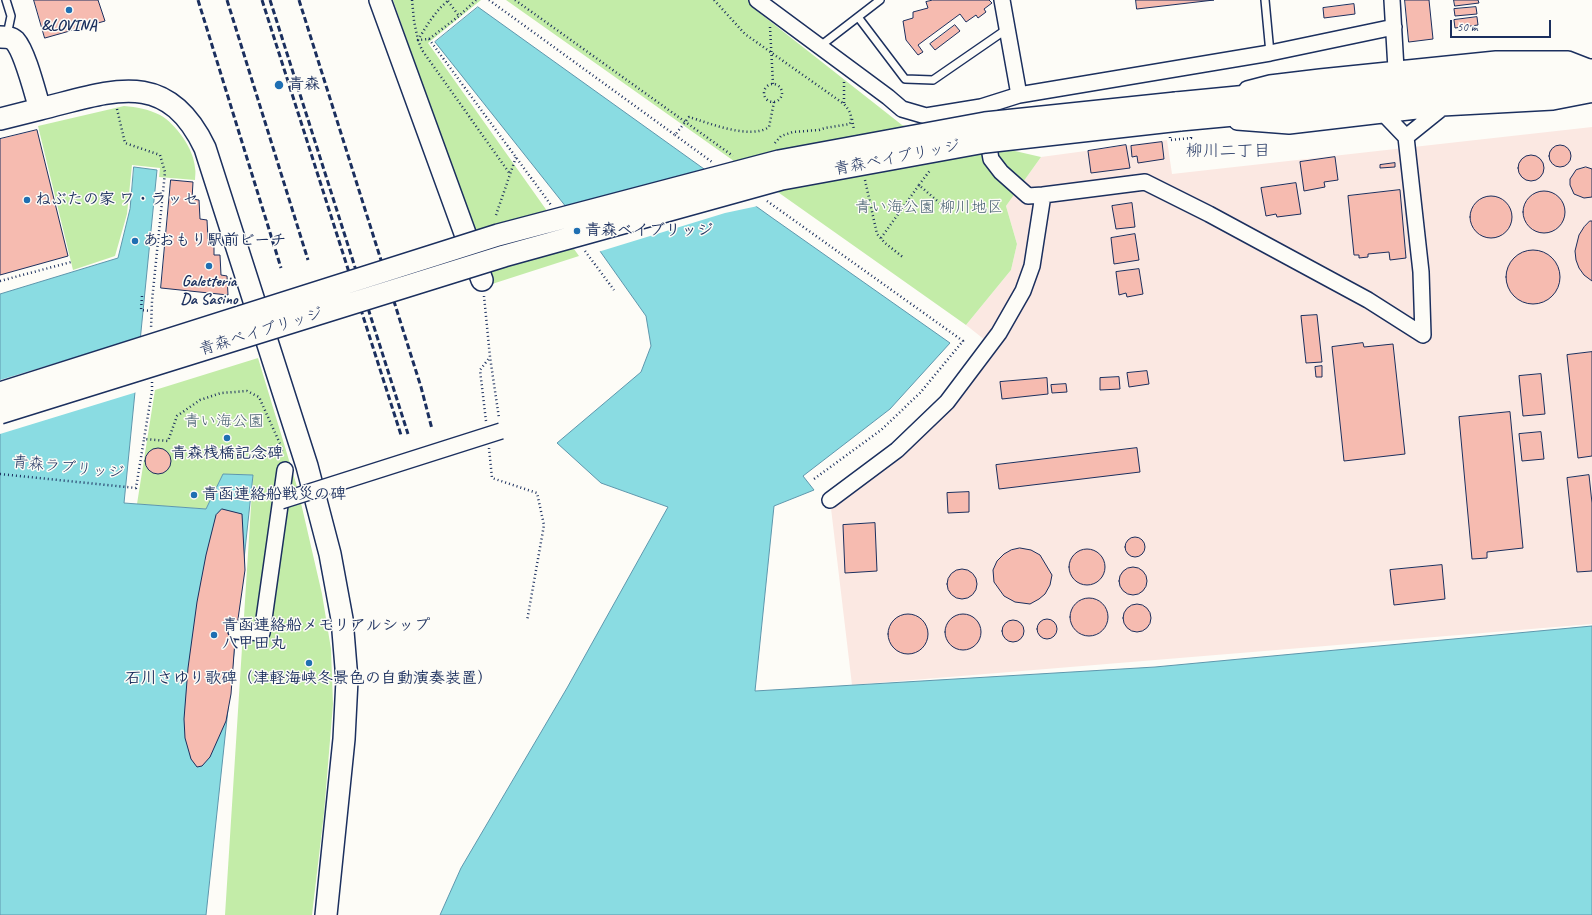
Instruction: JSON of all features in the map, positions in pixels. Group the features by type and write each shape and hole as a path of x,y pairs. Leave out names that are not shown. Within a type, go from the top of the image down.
{"street":[{"path":"380,0 482,280"},
{"path":"757,0 902,109 926,116 981,107 1020,95 1270,53 1394,27"},
{"path":"1002,0 1020,95"},
{"path":"1392,0 1396,69"},
{"path":"3,37 14,40 21,50 40,109"},
{"path":"1186,120 1210,100 1270,83 1496,59 1568,59 1592,69"},
{"path":"1210,100 1465,75 1592,69"},
{"path":"1186,120 1470,93 1556,87 1592,90"},
{"path":"0,119 113,91 152,93 170,103 185,115 196,130 205,148 307,466 330,554 342,619 347,680 344,739 326,915"},
{"path":"1186,120 1289,126 1442,108 1553,102 1592,95"},
{"path":"981,107 992,158 1001,172 1028,196 1145,182 1209,214 1368,300 1423,335 1421,272 1406,137 1384,114"},
{"path":"1406,137 1442,108"},
{"name":"青森ベイブリッジ","path":"0,393 498,235 778,161 985,122 1186,120"},
{"name":"青森ベイブリッジ","path":"0,413 504,256 782,179 985,142 1186,120"},
{"path":"830,500 897,450 947,402 999,333 1023,291 1032,266 1043,195"},
{"path":"281,501 500,431"},
{"path":"236,631 262,633 285,470"}],"lane":[{"path":"3,37 11,16 6,0"},
{"path":"819,47 880,0"},
{"path":"1265,0 1270,53"},
{"path":"858,17 905,79 933,80 1007,29"}],"path":[{"path":"412,0 414,21 422,50 510,174"},
{"path":"418,40 429,39 459,16 476,0"},
{"path":"489,0 714,163"},
{"path":"515,0 735,158"},
{"path":"714,0 745,34 844,104 850,110 855,133"},
{"path":"418,40 426,26 442,5 448,1 459,16"},
{"path":"770,11 773,84"},
{"path":"429,39 553,208"},
{"path":"844,65 844,104"},
{"path":"773,84 781,88 782,94 780,100 774,102 766,100 764,94 766,88 773,84"},
{"path":"113,91 125,143 160,155 165,172 151,311 151,333"},
{"path":"675,135 686,123 689,117 730,130 753,132 764,130 769,128 774,102"},
{"path":"773,146 781,136 793,132 819,130 850,124 852,118"},
{"path":"1170,140 1186,120"},
{"path":"496,215 516,157"},
{"path":"865,177 878,234 885,243 904,258"},
{"path":"881,238 919,185 943,206"},
{"path":"765,199 963,341 920,393 881,430 814,478"},
{"path":"581,246 614,290"},
{"path":"0,281 71,262"},
{"path":"482,280 500,431"},
{"path":"142,296 141,310 151,311"},
{"path":"486,424 480,370 490,357"},
{"path":"152,377 152,391 144,441 168,441 177,416 200,400 221,393 247,391 259,398 281,446"},
{"name":"青森ラブリッジ","path":"0,474 136,488 144,441"},
{"path":"489,447 492,478 537,493 544,525 527,621"}],"shaded area":[{"path":"1592,127 1592,624 852,685 830,500 897,450 990,344 966,325 1011,270 1017,244 1006,206 1041,157 1167,140 1172,174"}],"green space":[{"path":"393,0 481,0 428,43 579,256 492,284"},
{"name":"青い海公園 柳川地区","path":"506,0 749,0 752,7 902,125 1041,157 1006,206 1017,244 1011,270 966,325"},
{"path":"124,106 151,111 160,115 172,124 188,145 194,161 195,180 159,177 160,168 132,165 127,214 115,256 73,270 38,126"},
{"name":"青い海公園","path":"258,358 298,490 322,594 331,649 333,704 324,813 312,915 225,915 253,475 223,474 206,509 137,504 155,390"}],"water":[{"path":"478,7 950,343 890,409 803,476 814,490 774,506 755,691 1155,667 1592,626 1592,915 440,915 461,868 567,688 668,507 601,483 557,443 641,372 651,346 646,316 590,237 435,42"},
{"path":"134,167 157,170 124,503 206,509 223,474 253,475 206,915 0,915 0,294 118,258 130,209"}],"pier":[{"path":"708,170 758,206 725,213 598,252 565,209 645,185"},
{"path":"142,337 137,392 0,434 0,380"}],"building":[{"name":"&LOVINA","path":"34,0 98,0 105,21 45,38"},
{"path":"933,0 989,0 992,3 984,9 986,12 978,18 976,15 966,22 960,14 918,45 923,52 918,55 906,40 903,21 913,18 913,12 928,8 926,2"},
{"path":"1136,0 1214,0 1137,9"},
{"path":"1405,0 1429,0 1433,39 1409,42"},
{"path":"1454,0 1478,0 1479,3 1455,6"},
{"path":"1354,4 1355,14 1324,18 1323,8"},
{"path":"1476,7 1477,14 1455,16 1454,9"},
{"path":"1477,17 1478,25 1455,28 1454,20"},
{"path":"955,25 960,31 935,50 930,44"},
{"name":"ねぶたの家 ワ・ラッセ","path":"37,130 68,256 0,275 0,139"},
{"path":"1162,142 1164,159 1138,163 1137,156 1132,157 1131,146"},
{"path":"1126,145 1130,168 1091,173 1088,151"},
{"path":"1560,145 1568,148 1571,156 1568,164 1560,167 1552,164 1549,156 1552,148"},
{"path":"1531,155 1540,159 1544,168 1540,177 1531,181 1522,177 1518,168 1522,159"},
{"path":"1335,157 1338,180 1324,182 1325,187 1304,191 1300,162"},
{"path":"1395,163 1395,167 1380,168 1380,165"},
{"path":"1586,167 1592,169 1592,197 1584,198 1574,194 1570,185 1570,179 1576,170"},
{"path":"171,180 193,182 192,199 199,200 200,219 207,220 208,239 214,238 214,255 220,255 221,275 227,276 228,295 161,288"},
{"path":"1296,183 1301,214 1277,217 1276,214 1266,216 1261,188"},
{"path":"1400,190 1406,258 1390,260 1389,252 1368,254 1368,257 1359,258 1359,255 1354,255 1348,196"},
{"path":"1544,191 1559,197 1565,212 1559,227 1544,233 1529,227 1523,212 1529,197"},
{"path":"1491,196 1506,202 1512,217 1506,232 1491,238 1476,232 1470,217 1476,202"},
{"path":"1132,203 1135,227 1116,229 1112,206"},
{"path":"1590,221 1592,221 1592,281 1584,275 1579,268 1575,251 1579,235"},
{"path":"1135,234 1139,260 1114,264 1111,238"},
{"path":"1533,250 1543,252 1552,258 1558,267 1560,277 1558,287 1552,296 1543,302 1533,304 1523,302 1514,296 1508,287 1506,277 1508,267 1514,258 1523,252"},
{"path":"1139,269 1143,294 1127,297 1126,293 1119,295 1116,272"},
{"path":"1317,315 1322,362 1306,363 1301,316"},
{"path":"1363,343 1364,347 1393,344 1405,454 1344,461 1332,347"},
{"path":"1592,352 1592,456 1578,458 1567,355"},
{"path":"1322,366 1322,377 1316,377 1315,367"},
{"path":"1147,371 1149,384 1129,387 1127,373"},
{"path":"1541,374 1545,414 1523,416 1519,376"},
{"path":"1119,377 1120,389 1100,390 1100,378"},
{"path":"1047,378 1048,394 1002,399 1000,382"},
{"path":"1066,384 1067,392 1052,393 1051,385"},
{"path":"1510,412 1523,548 1487,552 1487,558 1472,559 1459,417"},
{"path":"1541,432 1544,459 1522,461 1519,434"},
{"path":"158,448 167,452 171,461 167,470 158,474 149,470 145,461 149,452"},
{"path":"1137,448 1140,472 999,489 996,465"},
{"path":"1589,475 1592,503 1592,571 1577,572 1567,478"},
{"path":"969,492 969,512 948,513 947,493"},
{"name":"青函連絡船メモリアルシップ 八甲田丸","path":"222,509 242,514 245,570 235,640 231,694 226,721 210,757 202,766 197,767 191,759 185,738 184,719 188,668 197,602 206,555 216,515"},
{"path":"875,523 877,571 845,573 843,525"},
{"path":"1131,537 1139,537 1145,543 1145,551 1139,557 1131,557 1125,551 1125,543"},
{"path":"1020,548 1031,550 1040,555 1052,575 1050,585 1045,594 1030,604 1015,602 1004,596 994,582 993,570 997,561 1011,550"},
{"path":"1091,549 1100,554 1104,560 1104,574 1100,580 1091,585 1083,585 1074,580 1070,574 1069,563 1074,554 1080,550"},
{"path":"1442,565 1445,599 1394,605 1390,570"},
{"path":"1133,567 1143,571 1147,581 1143,591 1133,595 1123,591 1119,581 1123,571"},
{"path":"962,569 973,573 977,584 973,595 962,599 951,595 947,584 951,573"},
{"path":"1085,598 1093,598 1103,603 1107,610 1107,624 1103,631 1093,636 1085,636 1075,631 1073,628 1070,621 1070,613 1075,603 1078,601"},
{"path":"1137,604 1147,608 1151,618 1147,628 1137,632 1127,628 1123,618 1127,608"},
{"path":"912,614 919,617 925,623 928,634 927,642 919,651 912,654 904,654 897,651 889,642 888,630 891,623 900,615"},
{"path":"963,614 976,619 981,632 976,645 963,650 950,645 945,632 950,619"},
{"path":"1043,619 1051,619 1057,625 1057,633 1051,639 1043,639 1037,633 1037,625"},
{"path":"1013,620 1021,623 1024,631 1021,639 1013,642 1005,639 1002,631 1005,623"}],"railway":[{"path":"198,0 281,268"},
{"path":"227,0 308,260"},
{"path":"262,0 401,435"},
{"path":"270,0 408,434"},
{"path":"299,0 421,387 432,429"}],"place":[{"name":"&LOVINA","path":"69,10"},
{"name":"青森","path":"279,85"},
{"name":"ねぶたの家 ワ・ラッセ","path":"27,200"},
{"name":"青森ベイブリッジ","path":"577,231"},
{"name":"あおもり駅前ビーチ","path":"135,241"},
{"name":"Galetteria Da Sasino","path":"209,266"},
{"name":"青森桟橋記念碑","path":"227,438"},
{"name":"青函連絡船戦災の碑","path":"194,495"},
{"name":"青函連絡船メモリアルシップ 八甲田丸","path":"214,635"},
{"name":"石川さゆり歌碑（津軽海峡冬景色の自動演奏装置）","path":"309,663"}],"district":[{"name":"柳川二丁目","path":"1228,152"}]}
